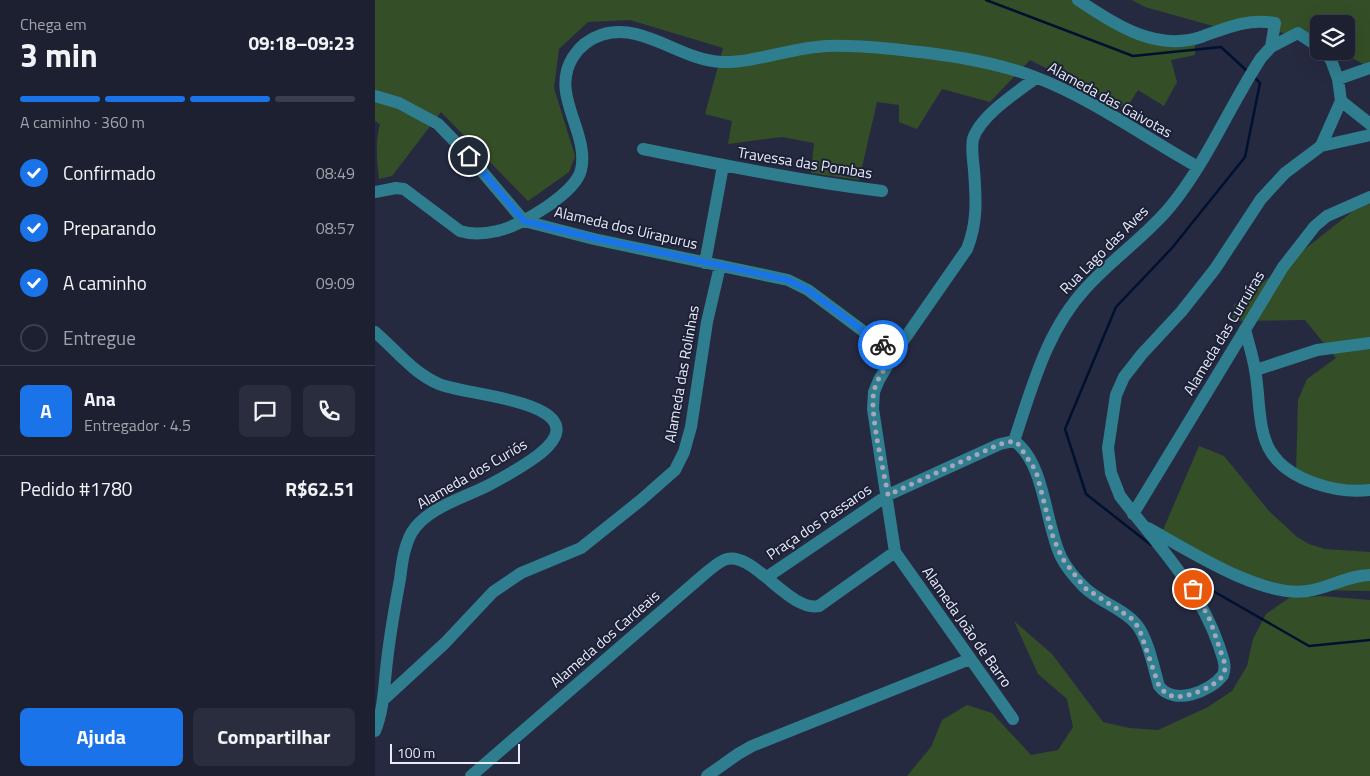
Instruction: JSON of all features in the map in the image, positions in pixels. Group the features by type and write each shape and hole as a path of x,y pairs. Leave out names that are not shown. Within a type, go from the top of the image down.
{"street":[{"path":"1078,0 1127,30 1146,38 1163,42 1183,41 1250,22 1275,23 1298,33 1310,41"},
{"path":"1271,47 1275,23"},
{"name":"Alameda das Gaivotas","path":"375,192 396,188 404,189 460,231 477,235 499,231 524,221 565,193 581,174 583,162 580,143 566,96 566,75 570,62 577,50 591,38 607,32 640,35 696,57 720,62 733,62 794,49 828,46 866,47 960,58 1005,68 1036,78 1123,122 1198,167"},
{"name":"Rua Lago das Aves","path":"1014,441 1043,357 1067,312 1086,288 1147,232 1171,206 1198,167 1251,74 1271,47 1298,33"},
{"path":"1321,146 1341,101 1338,79 1331,60"},
{"path":"1338,79 1370,68"},
{"path":"1036,78 996,110 976,133 973,139 972,151 977,214 973,234 967,249 895,354 874,392 873,409 888,495 1000,444 1014,441 1027,455 1036,471 1053,537 1062,558 1085,588 1131,618 1139,628 1159,686 1165,693 1177,697 1190,695 1221,678 1225,670 1225,664 1210,620 1193,589 1133,514 1114,486 1108,448 1116,395 1124,378 1142,354 1181,312 1215,269 1261,200 1285,173 1321,146 1370,135"},
{"path":"375,96 399,103 438,124 469,156 524,221"},
{"path":"1341,101 1370,124"},
{"name":"Travessa das Pombas","path":"643,149 828,185 882,191"},
{"name":"Travessa das Pombas","path":"705,263 723,166"},
{"name":"Alameda das Curruíras","path":"1133,514 1283,267 1315,226 1327,216 1370,197"},
{"name":"Alameda dos Uírapurus","path":"524,221 705,263 758,272 788,280 801,286 895,354"},
{"name":"Alameda das Rolinhas","path":"383,700 445,643 493,592 521,573 581,548 675,470 685,452 691,427 707,322 720,266"},
{"path":"1245,329 1255,370 1265,439 1270,452 1279,461 1315,484 1326,488 1370,490"},
{"name":"Alameda dos Curiós","path":"375,332 399,356 438,384 454,390 534,406 554,419 556,425 553,441 545,450 522,467 427,516 412,532 404,551 387,660 380,720 375,731"},
{"path":"1255,370 1317,350 1370,343"},
{"name":"Praça dos Passaros","path":"888,495 895,552 819,606 814,607 802,604 767,577 888,495"},
{"path":"1143,526 1233,574 1288,591 1307,591 1370,575"},
{"name":"Alameda João de Barro","path":"895,552 1013,719"},
{"name":"Alameda dos Cardeais","path":"471,776 715,566 731,558 740,560 767,577"},
{"path":"707,776 737,754 752,746 970,659"}],"green space":[{"path":"375,0 1087,0 1154,44 1195,44 1195,55 1171,60 1177,82 1164,106 1138,90 1126,109 1030,60 990,102 942,89 917,129 899,122 899,105 877,102 859,180 811,173 814,143 782,137 728,144 732,121 705,114 723,48 630,20 588,22 559,49 554,88 575,156 569,172 528,201 441,112 392,176 379,179 377,144 380,124 375,121"},
{"path":"1132,0 1370,0 1370,68 1355,60 1355,15 1310,15 1310,40 1262,27 1213,26 1145,7"},
{"path":"1370,204 1370,486 1333,487 1296,474 1298,400 1307,379 1336,358 1305,320 1232,321 1234,305 1353,211"},
{"path":"1199,446 1224,456 1269,511 1297,537 1309,544 1325,549 1370,552 1370,591 1257,589 1163,530"},
{"path":"1321,596 1370,600 1370,776 907,776 931,747 942,720 967,705 992,713 1031,755 1058,750 1073,727 1067,699 1038,674 1014,621 1052,654 1103,722 1129,728 1158,730 1208,707 1232,691 1247,666 1253,639 1266,614 1289,598"}],"waterway":[{"path":"986,0 1133,56 1221,47 1247,71"},
{"path":"1151,545 1086,494 1065,429 1116,307 1172,248 1245,157 1260,83 1255,78"},
{"path":"1187,573 1199,583 1309,646 1370,640"}],"way so far":[{"path":"883,345 895,354 874,392 873,409 888,495 1000,444 1014,441 1027,455 1036,471 1053,537 1062,558 1085,588 1131,618 1139,628 1159,686 1165,693 1171,696 1190,695 1207,687 1221,678 1225,670 1225,664 1210,620 1193,589"}],"route":[{"path":"469,156 524,221 705,263 758,272 788,280 808,290 883,345"}]}
